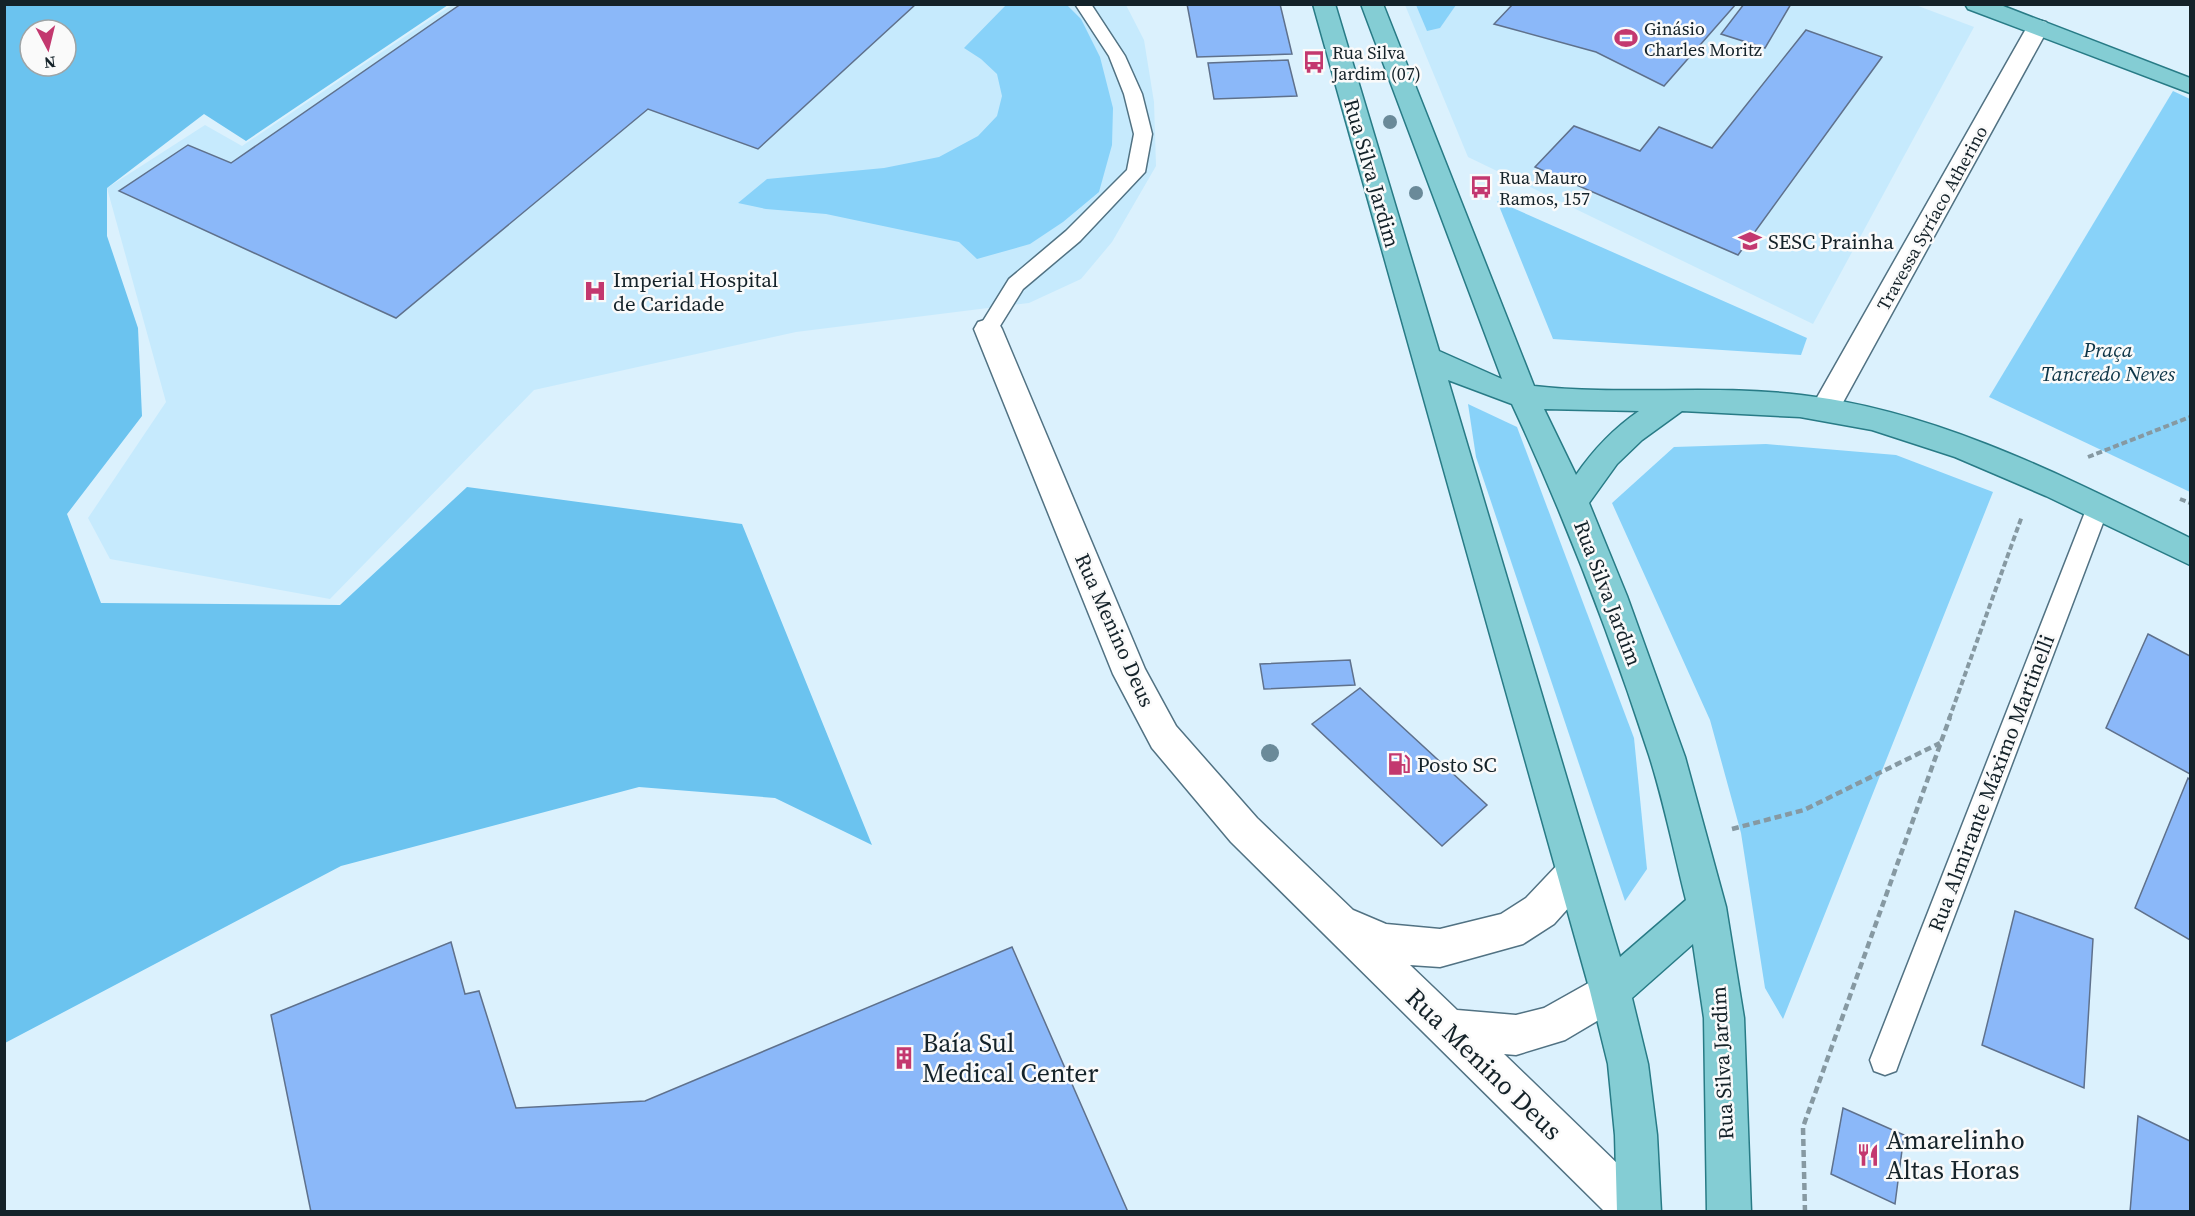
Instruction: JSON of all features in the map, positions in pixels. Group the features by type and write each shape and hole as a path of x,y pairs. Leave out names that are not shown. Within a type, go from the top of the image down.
{"main road":[{"name":"Rua Silva Jardim","path":"1324,4 1610,991 1628,1064 1636,1135 1638,1212"},
{"name":"Rua Silva Jardim","path":"1372,4 1523,395 1573,502 1631,649 1667,757 1707,907 1724,1018 1729,1212"},
{"path":"1976,4 2190,86"},
{"path":"1425,357 1488,386 1523,395 1586,400 1755,401 1825,409 1902,427 2035,477 2190,552"},
{"path":"1573,502 1606,456 1632,432 1676,400"},
{"path":"1610,991 1707,907"}],"street":[{"name":"Travessa Syríaco Atherino","path":"1825,409 2038,27"},
{"name":"Rua Menino Deus","path":"988,329 1130,674 1164,737 1244,830 1638,1212"},
{"name":"Rua Menino Deus","path":"1332,916 1382,943 1440,948 1509,931 1540,911 1575,873"},
{"path":"1448,1029 1516,1035 1551,1026 1610,991"}],"lane":[{"path":"988,329 1016,284 1073,236 1136,172 1143,134 1133,94 1117,56 1083,4"},
{"name":"Rua Almirante Máximo Martinelli","path":"1885,1060 2098,507"}],"path":[{"path":"1805,1212 1803,1127 2035,477 2190,417"},
{"path":"1690,840 1804,810 1941,742"}],"shaded area":[{"path":"5,4 448,5 246,141 204,114 107,188 107,236 138,328 142,416 67,514 101,603 340,605 467,487 742,524 872,845 775,798 639,787 341,866 5,1043"},
{"name":"SESC Prainha","path":"1913,4 1974,27 1813,324 1468,157 1405,5"},
{"name":"Imperial Hospital de Caridade","path":"452,5 1126,5 1144,40 1154,102 1156,166 1112,242 1081,279 1029,303 796,332 534,390 330,599 110,559 88,518 166,402 107,188 205,125 242,146"}],"green space":[{"path":"1007,4 1067,5 1081,19 1100,57 1113,108 1112,145 1099,192 1063,222 1030,244 977,259 959,242 826,214 766,209 738,203 767,179 884,168 939,157 978,136 997,116 1002,96 997,74 981,59 964,48"},
{"path":"1416,5 1456,5 1440,28 1427,31"},
{"name":"Praça Tancredo Neves","path":"2173,91 2190,99 2190,492 1989,397"},
{"path":"1497,201 1807,338 1801,355 1553,339"},
{"path":"1468,404 1517,427 1634,738 1647,869 1625,901 1476,457"},
{"path":"1766,444 1896,455 1993,492 1783,1019 1765,988 1741,833 1710,720 1612,503 1674,447"}],"building":[{"path":"461,4 916,4 758,149 648,109 396,318 119,191 188,145 231,163"},
{"path":"1187,4 1280,4 1292,54 1197,57"},
{"name":"Ginásio Charles Moritz","path":"1513,4 1736,4 1664,86 1596,52 1494,24"},
{"path":"1744,4 1791,4 1765,48 1721,34"},
{"path":"1806,30 1882,57 1738,255 1535,167 1574,126 1640,151 1659,127 1712,148"},
{"path":"1288,60 1297,96 1214,99 1208,63"},
{"path":"2148,634 2190,656 2190,774 2106,728"},
{"path":"1350,660 1355,685 1264,689 1260,664"},
{"name":"Posto SC","path":"1360,688 1487,805 1442,846 1312,724"},
{"path":"2188,778 2190,780 2190,940 2135,908"},
{"path":"2015,911 2093,939 2084,1088 1982,1045"},
{"name":"Baía Sul Medical Center","path":"451,942 465,994 479,991 516,1108 645,1101 1012,947 1128,1212 311,1212 271,1015"},
{"name":"Amarelinho Altas Horas","path":"1843,1108 1904,1135 1895,1204 1831,1174"},
{"path":"2138,1116 2190,1141 2190,1212 2130,1212"}],"place":[{"name":"Ginásio Charles Moritz","path":"1626,38"},
{"name":"Rua Silva Jardim (07)","path":"1314,62"},
{"name":"Rua Mauro Ramos, 157","path":"1481,187"},
{"name":"SESC Prainha","path":"1750,241"},
{"name":"Imperial Hospital de Caridade","path":"595,291"},
{"name":"Posto SC","path":"1399,764"},
{"name":"Baía Sul Medical Center","path":"904,1058"},
{"name":"Amarelinho Altas Horas","path":"1868,1155"}]}
